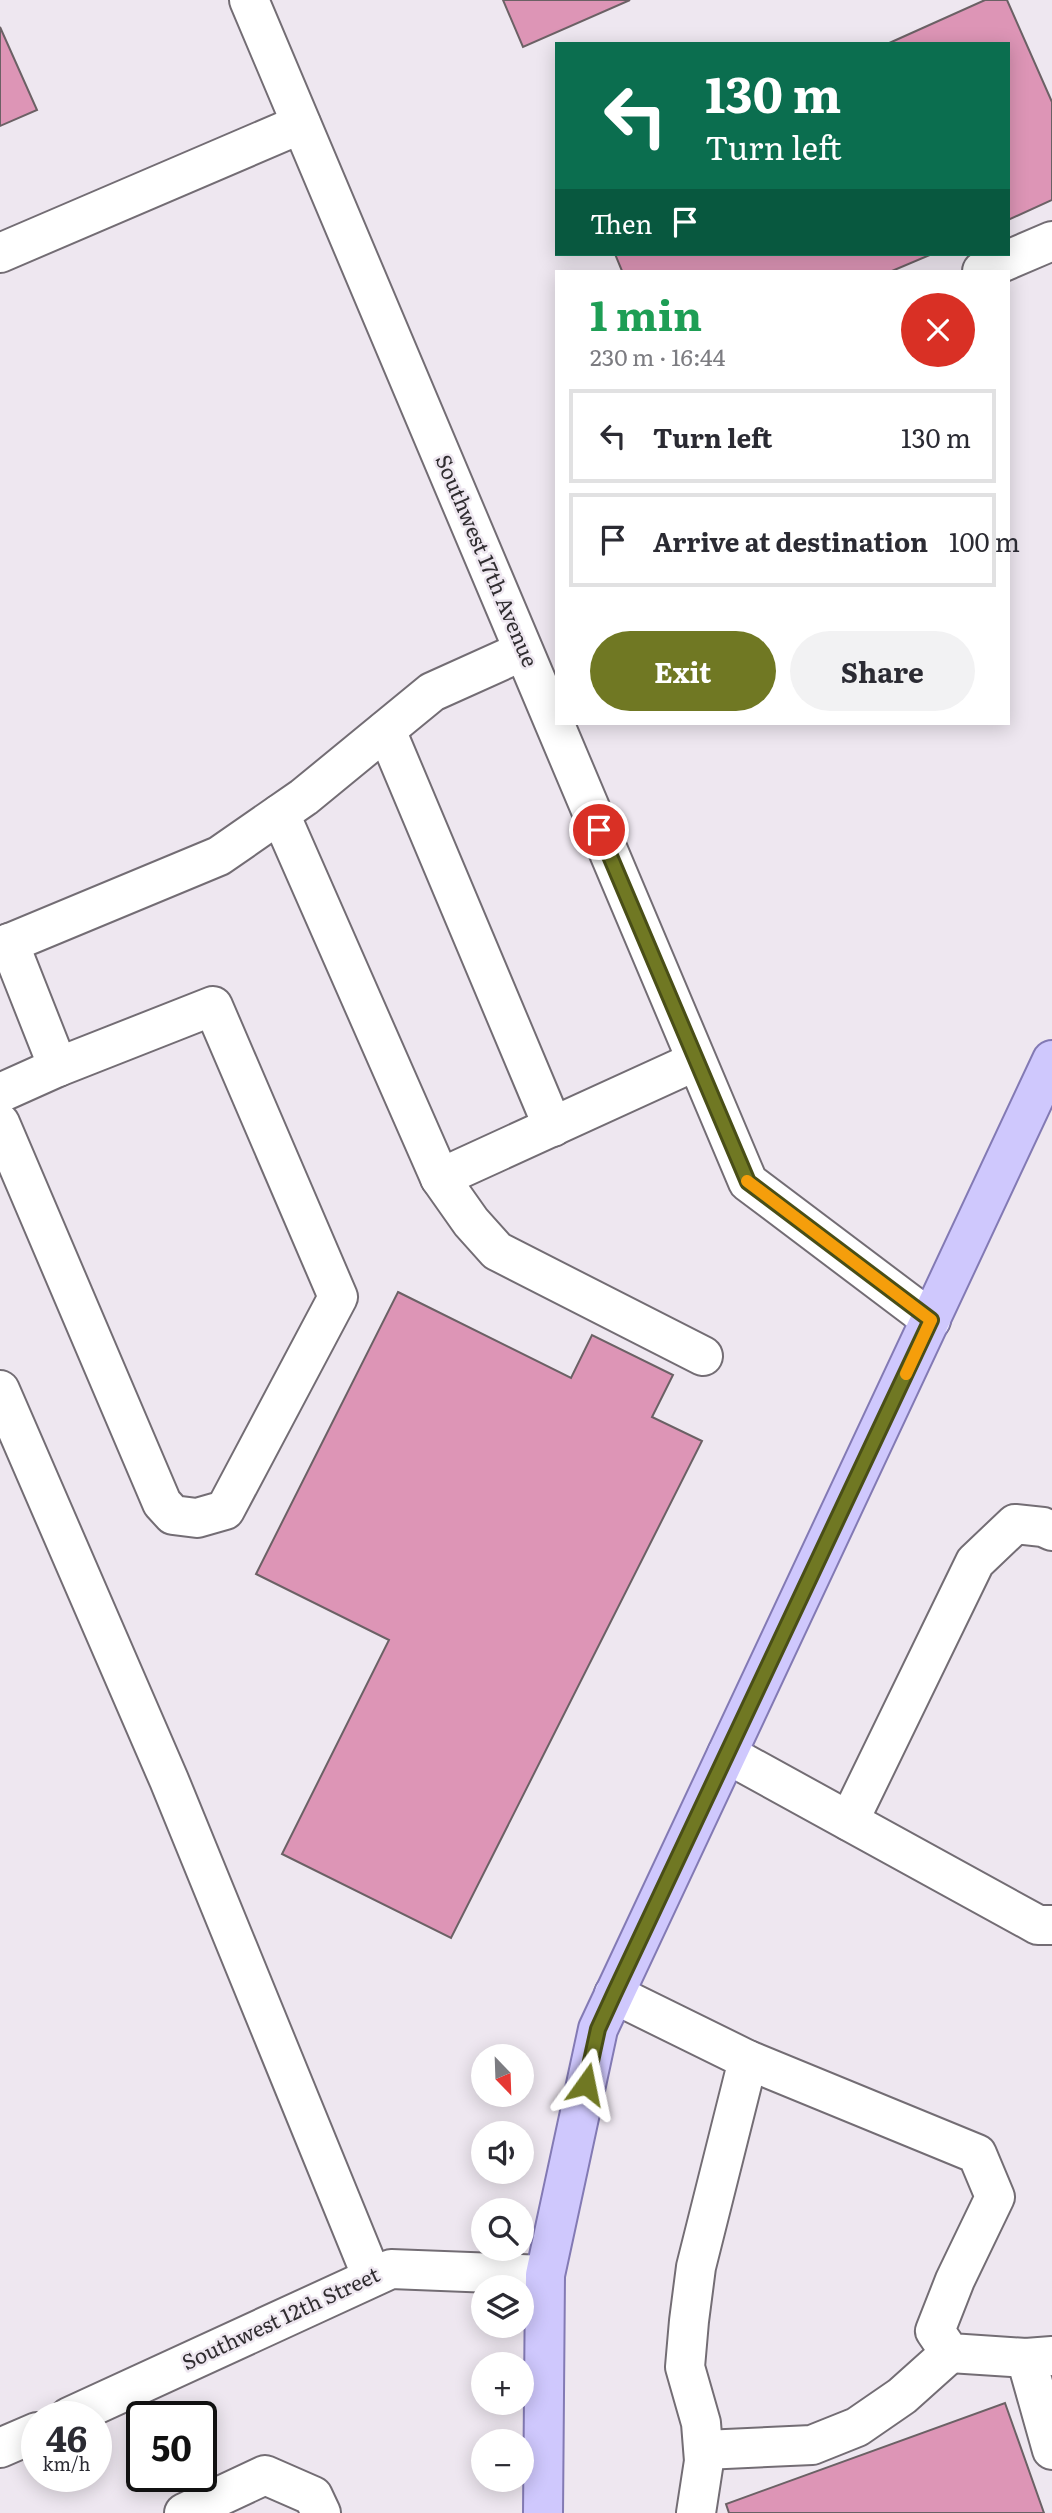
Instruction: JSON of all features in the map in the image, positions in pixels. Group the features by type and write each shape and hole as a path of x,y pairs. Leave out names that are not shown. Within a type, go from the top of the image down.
{"main road":[{"path":"543,2513 545,2275 598,2029 1052,1060"}],"street":[{"name":"Southwest 17th Avenue","path":"249,0 748,1182 931,1320"},
{"path":"0,253 301,124"},
{"path":"984,270 1052,241"},
{"path":"58,1067 5,945 219,856 280,814 432,692 523,651"},
{"path":"386,730 554,1126"},
{"path":"280,814 440,1178 471,1222 497,1251 703,1356"},
{"path":"0,1093 58,1067 213,1006 338,1297 225,1510 197,1518 173,1515 162,1503 0,1123"},
{"path":"440,1178 696,1061"},
{"path":"0,1390 166,1775 372,2277"},
{"path":"849,1821 975,1562 1016,1524 1043,1527 1052,1531"},
{"path":"727,1754 1038,1925 1052,1925"},
{"path":"614,1994 748,2060 977,2154 995,2197 955,2280 935,2331 950,2353"},
{"path":"696,2513 701,2491 704,2450 701,2423 685,2367 689,2320 696,2267 748,2060"},
{"name":"Southwest 12th Street","path":"104,2401 391,2269 545,2275"},
{"path":"704,2450 812,2445 857,2427 902,2396 950,2353 1039,2357 1052,2451"},
{"path":"0,2448 21,2438"},
{"path":"184,2513 265,2475 313,2496 321,2513"}],"building":[{"path":"503,0 630,0 523,47"},
{"path":"985,0 1007,0 1052,102 1052,200 1010,219 1010,42 891,42"},
{"path":"0,27 37,110 0,126"},
{"path":"616,256 927,256 894,270 622,270"},
{"path":"398,1292 571,1378 592,1335 673,1375 652,1417 702,1441 451,1938 282,1854 389,1640 256,1574"},
{"path":"1005,2403 1044,2513 729,2513 726,2504"}],"slow traffic":[{"path":"747,1181 931,1320 906,1374"}],"route":[{"path":"586,2084 598,2029 931,1320 748,1182 599,830"}]}
